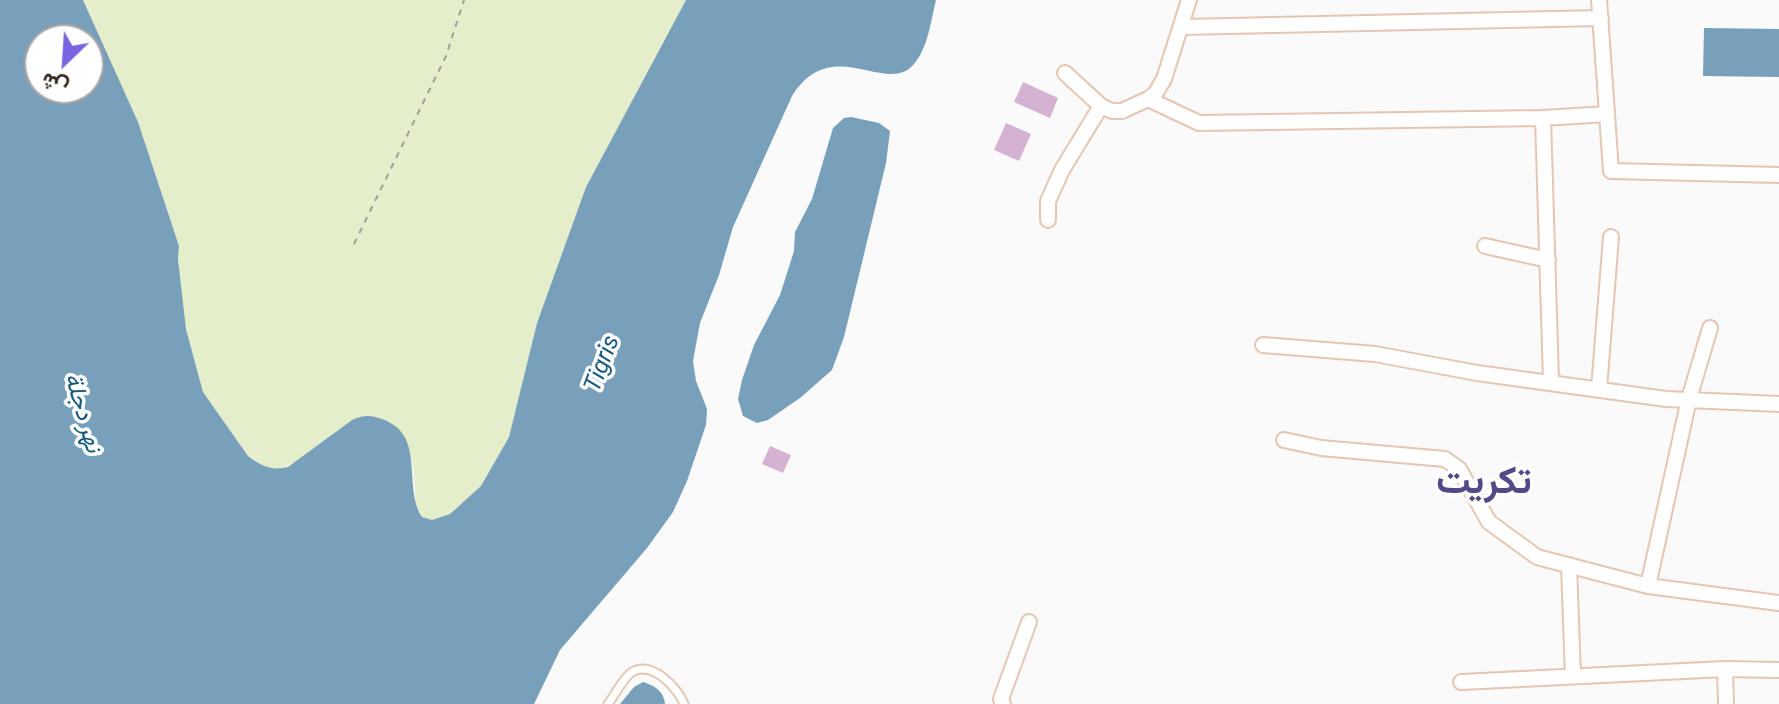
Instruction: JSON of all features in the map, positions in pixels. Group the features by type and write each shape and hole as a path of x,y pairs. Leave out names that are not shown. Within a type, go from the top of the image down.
{"street":[{"path":"1065,73 1101,106 1122,111 1148,99 1164,79 1189,0"},
{"path":"1599,0 1611,171 1779,175"},
{"path":"1181,27 1601,18"},
{"path":"1148,99 1199,123 1543,118 1607,114"},
{"path":"1048,220 1048,201 1062,170 1101,106"},
{"path":"1543,118 1551,381"},
{"path":"1599,389 1611,237"},
{"path":"1485,246 1548,260"},
{"path":"1648,586 1689,399 1710,328"},
{"path":"1263,345 1375,354 1477,373 1666,399 1779,404"},
{"path":"1284,440 1321,448 1445,459 1459,469 1489,522 1537,557 1648,586 1779,603"},
{"path":"1569,565 1573,676"},
{"path":"1003,704 1001,699 1029,622"},
{"path":"1725,669 1726,704"},
{"path":"1461,682 1725,669 1779,670"}],"lane":[{"path":"608,704 631,673 642,670 665,679 675,687 684,704"}],"path":[{"path":"354,244 446,56 464,0"}],"green space":[{"path":"83,0 686,0 586,187 537,323 509,437 481,486 450,514 432,520 422,517 416,504 409,450 391,423 339,429 299,461 276,470 248,456 203,392 186,329 179,246 138,122 104,47 104,24 94,24"}],"water":[{"path":"0,0 83,0 94,24 24,24 24,104 104,104 104,47 138,122 179,246 186,329 203,392 248,456 267,467 288,467 352,420 367,416 382,419 396,427 404,437 409,449 416,505 422,517 432,520 450,514 481,486 509,437 537,323 586,187 686,0 936,0 923,50 914,64 903,72 889,74 841,66 824,69 808,78 792,96 733,227 700,323 693,361 696,381 707,409 706,425 687,481 673,512 647,548 560,650 534,704 0,704"},
{"path":"1704,28 1779,29 1779,77 1703,76"},
{"path":"844,118 879,123 890,131 886,163 844,337 832,370 800,398 768,420 757,423 743,416 738,399 742,380 754,345 780,295 794,251 795,232 812,199 833,128"},
{"path":"643,682 658,690 665,704 620,704 634,687"}],"building":[{"path":"1023,82 1058,98 1050,118 1014,102"},
{"path":"1006,123 1031,134 1019,161 994,150"},
{"path":"770,446 791,455 783,473 762,464"}],"district":[{"name":"تكريت","path":"1484,483"}],"water label":[{"name":"Tigris","path":"603,364"},
{"name":"نهر دجلة","path":"82,413"}]}
